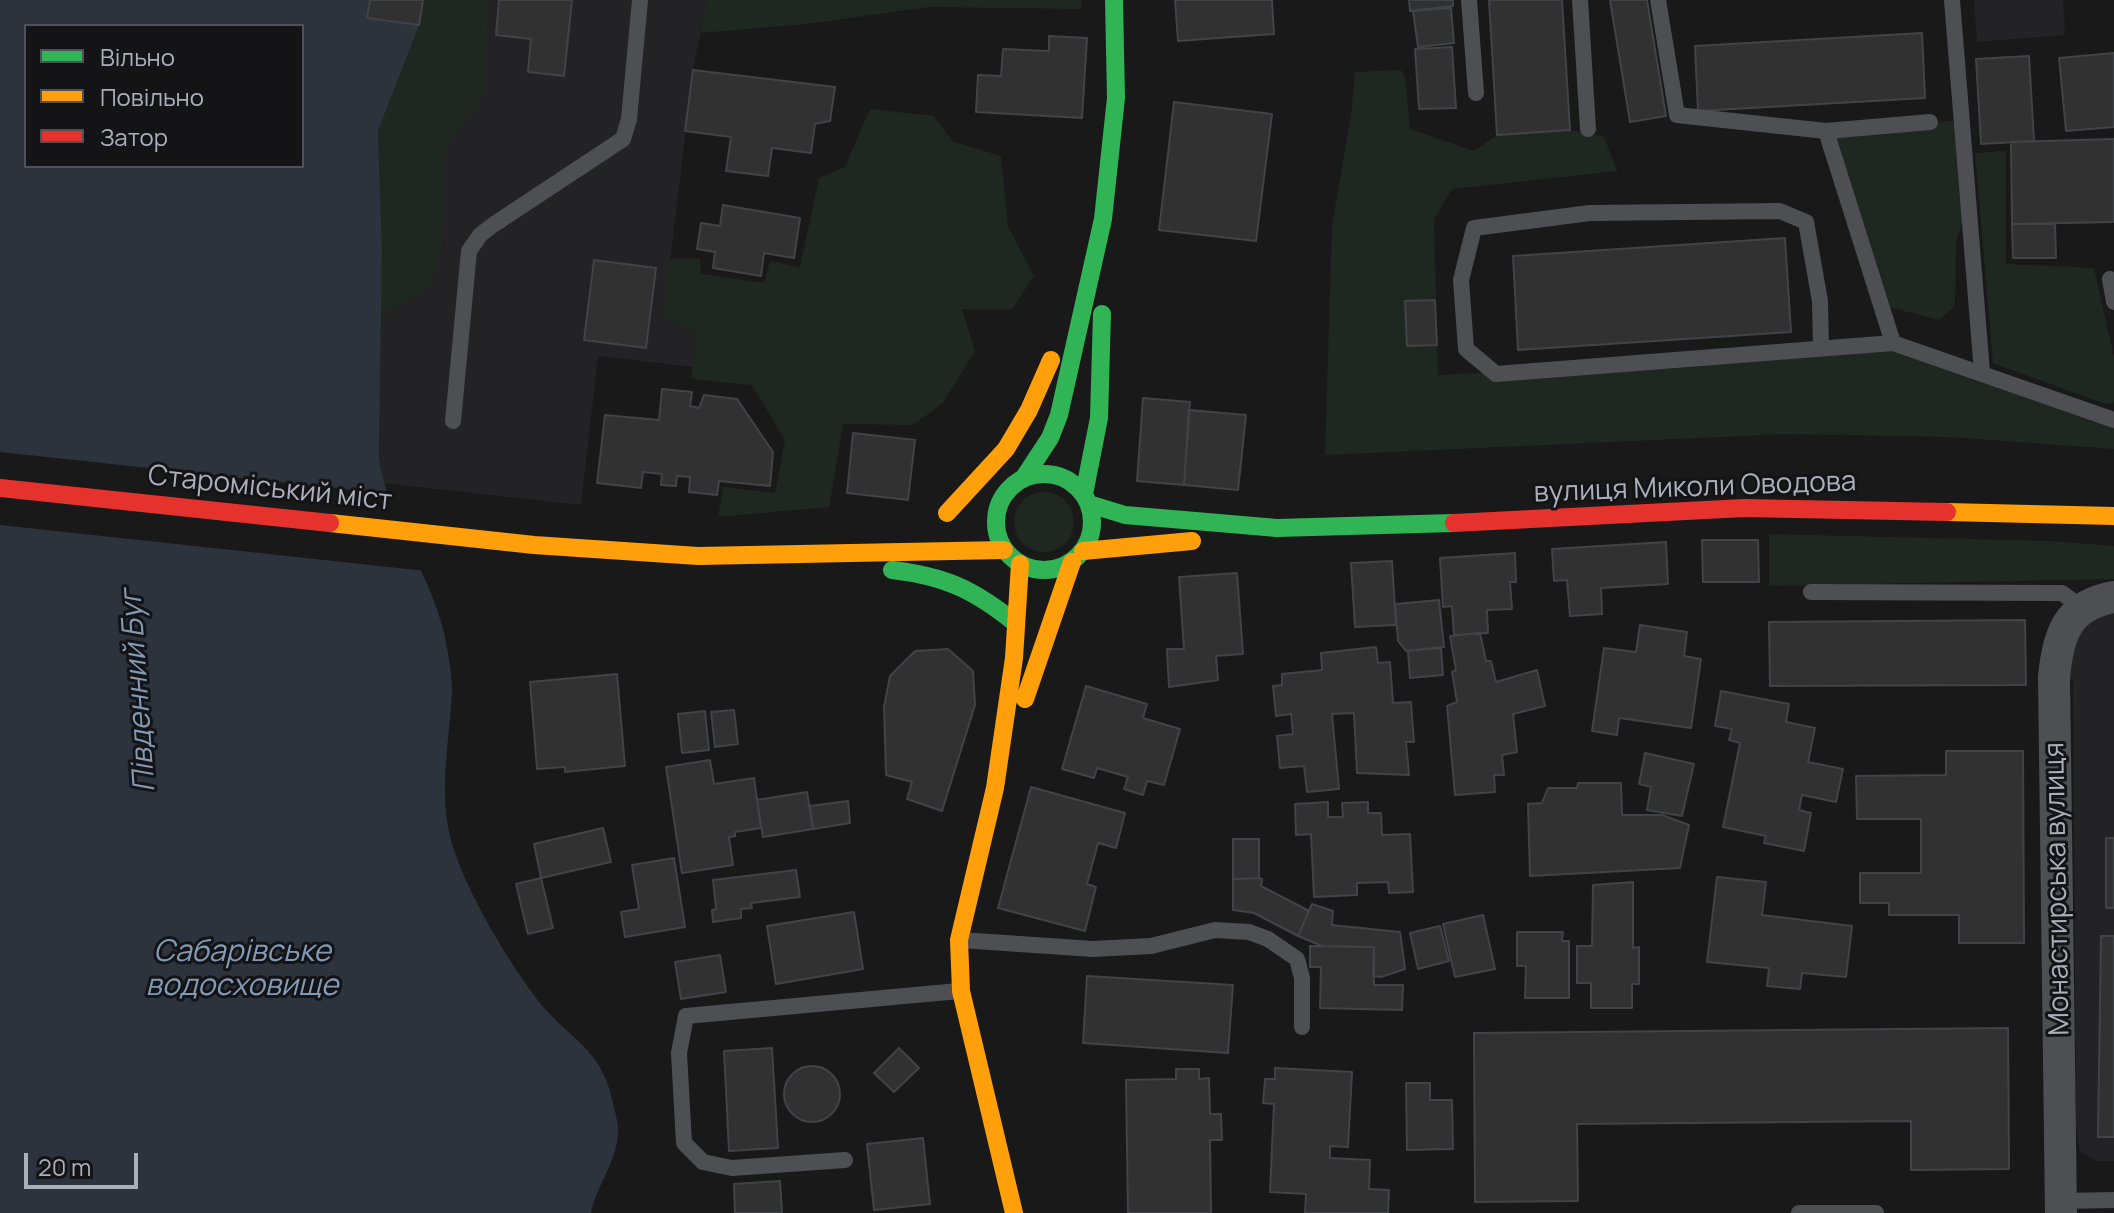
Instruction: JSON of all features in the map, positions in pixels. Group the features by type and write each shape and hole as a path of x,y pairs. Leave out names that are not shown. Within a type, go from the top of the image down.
{"main road":[{"path":"995,788 1077,556 1091,533 1092,523 1086,499 1099,418 1103,219 1116,98 1114,0"},
{"path":"926,521 1003,496 1023,479 1050,438 1059,415 1103,219"},
{"path":"947,513 1006,449 1029,410 1056,349 1103,219"},
{"path":"1023,479 1042,474 1061,477 1086,499"},
{"name":"Староміський міст","path":"0,488 534,545 672,555 755,554"},
{"path":"1003,496 996,517 999,540 1012,557 1030,569 1051,570 1077,556"},
{"name":"вулиця Миколи Оводова","path":"1086,499 1125,515 1277,528 1506,521 1744,508 2114,516"},
{"name":"вулиця Миколи Оводова","path":"1077,556 1277,528"},
{"path":"755,554 860,534"},
{"path":"755,554 1012,557"},
{"path":"755,554 924,574 950,580 981,594 1014,622"},
{"path":"950,580 1012,557"},
{"path":"1012,557 1014,658 995,788 959,940 961,991 1014,1213"}],"street":[{"path":"2082,608 2114,597"},
{"name":"Монастирська вулиця","path":"2061,1207 2054,677 2057,651 2065,626 2082,608"}],"lane":[{"path":"453,421 469,251 480,235 493,225 623,139 629,119 640,0"},
{"path":"1469,0 1476,93"},
{"path":"1580,0 1588,129"},
{"path":"1658,0 1677,115 1826,131 1930,122"},
{"path":"1952,0 1982,372"},
{"path":"1826,131 1893,343"},
{"path":"1821,348 1820,301 1806,222 1780,211 1590,213 1474,228 1461,280 1466,349 1496,374 1893,343 2114,420"},
{"path":"2110,279 2114,302"},
{"path":"1811,592 2062,593 2082,608"},
{"path":"959,940 1093,949 1151,946 1215,930 1249,932 1268,939 1297,959 1302,978 1302,1027"},
{"path":"845,1160 732,1168 703,1162 684,1143 679,1053 686,1016 961,991"},
{"path":"2061,1207 2114,1200"},
{"path":"1799,1213 1876,1213"}],"shaded area":[{"path":"423,0 707,0 693,70 663,320 697,332 693,367 598,356 581,505 383,483 379,457 382,248 378,131"},
{"path":"423,0 489,0 483,95 443,154 442,249 429,288 380,314 382,248 378,131 419,25"},
{"path":"707,0 1082,0 1081,9 929,7 807,24 700,33"},
{"path":"1974,0 2063,0 2065,35 1977,42"},
{"path":"1401,70 1405,77 1410,129 1474,151 1497,135 1570,130 1604,137 1617,171 1452,189 1434,219 1438,375 1758,359 1893,343 2114,420 2114,449 1949,437 1787,434 1325,455 1332,224 1351,116 1355,72"},
{"path":"870,109 933,116 954,142 1001,156 1008,226 1034,276 1012,309 962,309 975,351 943,403 913,425 843,424 829,507 718,517 723,487 775,493 785,440 752,385 691,379 697,332 663,320 669,259 700,259 701,274 764,283 770,261 800,267 819,178 845,167"},
{"path":"1962,120 1968,206 1956,241 1955,306 1939,320 1881,305 1826,132"},
{"path":"2006,151 2006,264 2094,268 2114,357 2114,403 2105,404 1993,363 1975,153"},
{"path":"1044,492 1055,494 1065,501 1072,511 1072,533 1065,543 1055,550 1044,552 1033,550 1023,543 1016,533 1014,522 1016,511 1023,501 1033,494"},
{"path":"1769,534 2050,541 2114,546 2114,579 1769,586"},
{"path":"2114,597 2114,1161 2098,1161 2080,1152 2076,1129 2073,680 2054,677 2057,651"}],"water":[{"name":"Сабарівське водосховище","path":"0,0 423,0 419,25 378,131 382,248 379,457 399,524 438,610 447,647 452,693 445,792 454,850 479,907 501,946 536,998 592,1056 608,1084 617,1122 617,1144 591,1213 0,1213"}],"pier":[{"path":"0,452 391,494 426,571 0,525"}],"building":[{"path":"370,0 423,0 419,25 367,18"},
{"path":"499,0 572,0 564,76 528,72 531,39 496,35"},
{"path":"1175,0 1272,0 1274,34 1178,41"},
{"path":"1409,0 1453,0 1453,6 1410,11"},
{"path":"1489,0 1562,0 1570,130 1497,135"},
{"path":"1610,0 1647,0 1666,116 1630,122"},
{"path":"1451,8 1454,43 1418,47 1413,11"},
{"path":"1922,33 1925,98 1698,111 1695,46"},
{"path":"1049,36 1087,38 1082,118 976,112 978,75 1001,76 1003,49 1049,51"},
{"path":"1452,47 1456,108 1419,109 1415,49"},
{"path":"2114,53 2114,127 2066,131 2059,58"},
{"path":"2029,56 2034,141 1981,144 1976,59"},
{"path":"693,70 835,87 830,121 815,124 811,153 772,148 768,176 726,171 731,137 685,131"},
{"path":"1174,102 1272,114 1256,241 1159,230"},
{"path":"2114,139 2114,222 2012,224 2011,142"},
{"path":"723,205 800,218 794,258 764,253 761,276 713,268 715,252 697,249 701,223 720,226"},
{"path":"2012,224 2055,224 2056,258 2013,258"},
{"path":"1785,238 1791,332 1518,350 1513,256"},
{"path":"594,260 656,268 646,348 584,340"},
{"path":"1435,300 1437,345 1407,346 1405,301"},
{"path":"662,389 692,392 690,406 699,408 704,395 737,399 773,452 770,486 719,481 717,495 689,492 690,477 677,476 676,486 661,485 662,474 643,472 641,488 597,483 605,415 659,420"},
{"path":"1143,398 1190,402 1184,485 1137,481"},
{"path":"1189,410 1246,415 1238,490 1184,485"},
{"path":"853,433 915,440 908,500 847,493"},
{"path":"1702,540 1758,540 1759,582 1703,582"},
{"path":"1666,542 1668,584 1601,588 1602,614 1570,616 1567,580 1554,581 1552,549"},
{"path":"1515,553 1516,582 1510,582 1512,609 1487,610 1488,633 1454,635 1452,606 1443,607 1440,558"},
{"path":"1392,561 1396,625 1355,627 1351,563"},
{"path":"1237,573 1243,654 1216,656 1218,680 1169,687 1167,649 1184,649 1179,577"},
{"path":"1439,600 1444,647 1406,651 1398,641 1395,604"},
{"path":"2025,620 2026,685 1770,686 1769,622"},
{"path":"1640,625 1687,632 1684,656 1701,659 1691,728 1619,718 1617,735 1592,731 1604,648 1636,652"},
{"path":"1480,633 1486,661 1491,661 1496,682 1537,670 1545,706 1513,714 1517,752 1502,755 1504,775 1494,775 1495,792 1455,795 1447,706 1457,702 1450,636"},
{"path":"1376,647 1378,663 1390,662 1393,703 1411,702 1414,742 1406,742 1409,775 1357,773 1354,713 1332,714 1339,789 1307,792 1304,766 1280,768 1277,736 1293,734 1291,714 1276,716 1273,686 1282,685 1282,674 1322,670 1321,653"},
{"path":"1441,648 1443,675 1410,678 1408,651"},
{"path":"948,649 973,671 975,705 942,811 907,799 912,782 886,775 884,707 890,676 915,651"},
{"path":"617,674 625,766 565,772 565,767 537,769 530,682"},
{"path":"1086,686 1147,704 1143,718 1180,729 1164,785 1147,781 1143,795 1124,789 1128,777 1097,768 1094,778 1062,769"},
{"path":"1721,691 1789,704 1786,722 1815,728 1808,762 1843,769 1836,802 1802,795 1799,810 1811,813 1804,851 1764,843 1766,836 1723,827 1740,743 1729,740 1732,729 1715,726"},
{"path":"734,710 738,744 715,747 711,712"},
{"path":"705,711 709,750 682,753 678,714"},
{"path":"1946,751 2023,751 2024,943 1959,943 1959,915 1889,915 1889,903 1860,903 1860,873 1921,873 1921,819 1857,819 1856,776 1946,775"},
{"path":"1645,753 1694,764 1682,816 1647,810 1651,787 1639,784"},
{"path":"710,760 714,784 754,778 761,828 735,832 735,836 729,837 733,865 682,873 666,767"},
{"path":"1578,783 1621,783 1622,815 1662,815 1689,825 1680,868 1530,876 1528,804 1542,803 1548,788 1577,788"},
{"path":"1031,787 1125,813 1116,848 1098,843 1087,884 1096,887 1085,931 998,908"},
{"path":"807,792 813,829 763,837 757,800"},
{"path":"848,801 850,823 813,829 810,806"},
{"path":"1328,802 1328,817 1343,817 1342,803 1368,802 1368,813 1381,813 1382,835 1410,834 1413,892 1389,893 1388,882 1357,883 1357,895 1314,897 1311,834 1296,835 1295,804"},
{"path":"603,828 611,862 541,878 534,844"},
{"path":"2106,838 2114,838 2114,908 2106,908"},
{"path":"1233,839 1259,839 1259,878 1233,879"},
{"path":"674,858 685,927 625,937 621,912 639,909 632,865"},
{"path":"796,870 800,897 751,903 752,908 741,909 741,918 713,922 712,910 716,909 713,880"},
{"path":"1717,877 1766,882 1762,915 1852,926 1846,977 1802,973 1800,989 1767,986 1769,968 1707,962"},
{"path":"541,878 553,928 528,934 516,884"},
{"path":"1233,879 1262,879 1261,886 1309,911 1298,936 1254,913 1233,910"},
{"path":"1633,882 1633,948 1639,947 1639,984 1632,984 1632,1008 1591,1008 1591,983 1577,983 1577,946 1592,946 1593,885"},
{"path":"1312,904 1333,911 1332,925 1400,932 1405,969 1381,977 1373,976 1374,947 1322,946 1298,936"},
{"path":"854,912 863,969 776,984 767,926"},
{"path":"1483,915 1495,969 1455,977 1443,924"},
{"path":"1440,926 1449,961 1418,969 1410,933"},
{"path":"1517,932 1563,932 1562,941 1569,941 1569,998 1525,998 1526,966 1517,966"},
{"path":"2101,936 2114,936 2114,1137 2098,1137"},
{"path":"1310,946 1374,947 1374,985 1403,985 1402,1010 1320,1008 1321,967 1310,967"},
{"path":"720,955 726,992 681,999 675,962"},
{"path":"1087,976 1233,985 1228,1053 1083,1043"},
{"path":"2008,1028 2009,1169 1911,1170 1911,1121 1577,1124 1578,1201 1475,1202 1474,1033"},
{"path":"772,1048 778,1148 729,1151 724,1051"},
{"path":"899,1048 919,1068 894,1092 874,1073"},
{"path":"812,1066 832,1074 840,1094 832,1114 812,1122 792,1114 784,1094 792,1074"},
{"path":"1275,1068 1352,1072 1348,1147 1330,1146 1330,1158 1370,1160 1369,1189 1389,1190 1388,1213 1305,1213 1306,1194 1270,1192 1274,1104 1263,1103 1265,1079 1275,1079"},
{"path":"1176,1069 1199,1069 1199,1079 1209,1078 1210,1114 1221,1114 1222,1140 1210,1140 1211,1213 1128,1213 1126,1080 1176,1079"},
{"path":"1406,1083 1430,1083 1430,1100 1452,1100 1453,1149 1407,1150"},
{"path":"923,1138 930,1204 874,1210 867,1144"},
{"path":"780,1181 782,1213 735,1213 734,1184"}],"traffic: fast":[{"path":"1023,479 1050,438 1059,415 1103,219 1116,98 1114,0"},
{"path":"1084,494 1099,418 1102,314"},
{"path":"1044,474 1062,477 1078,488 1089,504 1092,522 1089,540 1078,556 1062,567 1044,570 1026,567 1010,556 999,540 996,522 999,504 1010,488 1026,477 1044,474"},
{"path":"1089,504 1125,515 1277,528 1454,523"},
{"path":"892,570 943,580 985,601 1014,622"}],"traffic: slow":[{"path":"947,513 1006,449 1029,410 1051,360"},
{"path":"1947,512 2114,516"},
{"path":"330,523 534,545 698,556 1004,550"},
{"path":"1083,551 1192,541"},
{"path":"1025,699 1072,562"},
{"path":"1014,1213 961,991 959,940 995,788 1014,658 1020,564"}],"traffic: jam":[{"path":"0,488 330,523"},
{"path":"1454,523 1744,508 1947,512"}],"water label":[{"name":"Південний Буг","path":"139,691"}]}
